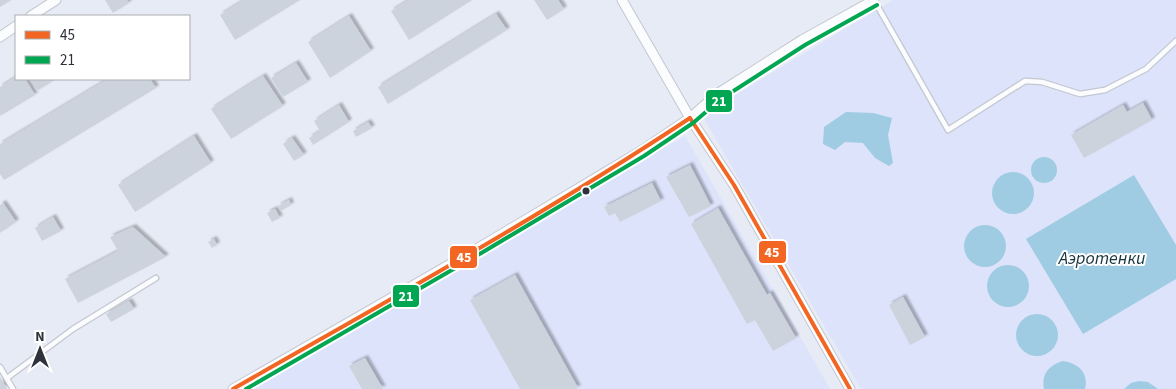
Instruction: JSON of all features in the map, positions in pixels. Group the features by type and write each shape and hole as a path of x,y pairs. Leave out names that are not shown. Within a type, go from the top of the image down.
{"street":[{"path":"33,15 56,0"},
{"path":"622,0 690,118 734,185 850,389"},
{"path":"233,389 480,247 641,151 690,118 717,94 786,49 874,0"},
{"path":"0,37 15,27"}],"lane":[{"path":"874,0 948,130 1025,80 1042,82 1080,94 1105,90 1146,69 1176,41"},
{"path":"7,378 73,329 156,278"},
{"path":"0,367 13,389"}],"shaded area":[{"path":"893,0 1176,0 1176,389 861,389 702,115"},
{"path":"685,136 830,389 247,389"}],"water":[{"path":"846,112 873,113 892,118 888,135 893,163 889,166 875,158 863,143 845,142 835,150 823,144 824,127"},
{"path":"1044,157 1053,161 1057,170 1053,179 1044,183 1035,179 1031,170 1035,161"},
{"path":"1017,172 1025,175 1031,181 1034,193 1031,205 1025,211 1009,214 1001,211 995,205 992,189 995,181 1001,175"},
{"name":"Аэротенки","path":"1134,175 1176,245 1176,279 1083,334 1026,239"},
{"path":"989,225 997,228 1003,234 1006,246 1003,258 997,264 981,267 973,264 967,258 964,242 967,234 973,228"},
{"path":"1012,265 1020,268 1026,274 1029,286 1026,298 1020,304 1004,307 996,304 990,298 987,282 990,274 996,268"},
{"path":"1041,314 1049,317 1055,323 1058,335 1055,347 1049,353 1033,356 1025,353 1019,347 1016,331 1019,323 1025,317"},
{"path":"1063,361 1073,364 1081,370 1085,378 1085,389 1044,389 1043,384 1047,371"},
{"path":"1139,381 1148,382 1158,389 1124,389 1131,383"}],"building":[{"path":"0,0 11,0 0,7"},
{"path":"105,0 127,0 129,3 113,13"},
{"path":"244,0 300,0 235,40 220,15"},
{"path":"409,0 472,0 409,40 391,11"},
{"path":"534,0 558,0 564,9 547,20"},
{"path":"496,14 507,30 388,104 378,87"},
{"path":"349,16 371,51 330,78 308,42"},
{"path":"296,63 308,82 283,97 271,78"},
{"path":"263,76 283,106 231,139 211,109"},
{"path":"15,78 15,80 26,80 35,95 0,116 0,87"},
{"path":"31,80 54,80 37,91"},
{"path":"106,80 151,80 156,88 4,180 0,174 0,144"},
{"path":"1143,103 1152,120 1084,158 1071,135 1123,105 1127,112"},
{"path":"339,105 349,122 313,145 309,138 320,131 314,121"},
{"path":"368,122 372,128 356,137 353,131"},
{"path":"194,136 211,163 135,212 118,185"},
{"path":"292,138 304,155 294,161 283,144"},
{"path":"690,165 711,206 689,217 666,177"},
{"path":"652,183 661,201 620,222 615,213 609,216 604,207"},
{"path":"289,200 291,205 281,211 278,206"},
{"path":"3,203 16,222 0,233 0,205"},
{"path":"718,208 767,295 770,293 796,338 773,351 755,320 747,324 691,224"},
{"path":"275,209 280,218 272,222 267,213"},
{"path":"53,217 61,231 42,241 35,228"},
{"path":"133,227 166,257 78,303 65,279 118,251 110,237"},
{"path":"214,239 217,245 212,248 208,242"},
{"path":"515,275 578,388 520,389 470,300"},
{"path":"903,297 925,337 910,345 889,305"},
{"path":"129,301 134,309 111,322 106,314"},
{"path":"365,358 383,389 362,389 349,366"},
{"path":"0,377 7,389 0,389"}],"transit line":[{"name":"21","path":"246,389 483,252 644,156 693,123 721,99 805,45 877,5"},
{"name":"45","path":"690,118 734,185 850,389"},
{"name":"45","path":"233,389 521,224 690,118"}]}
